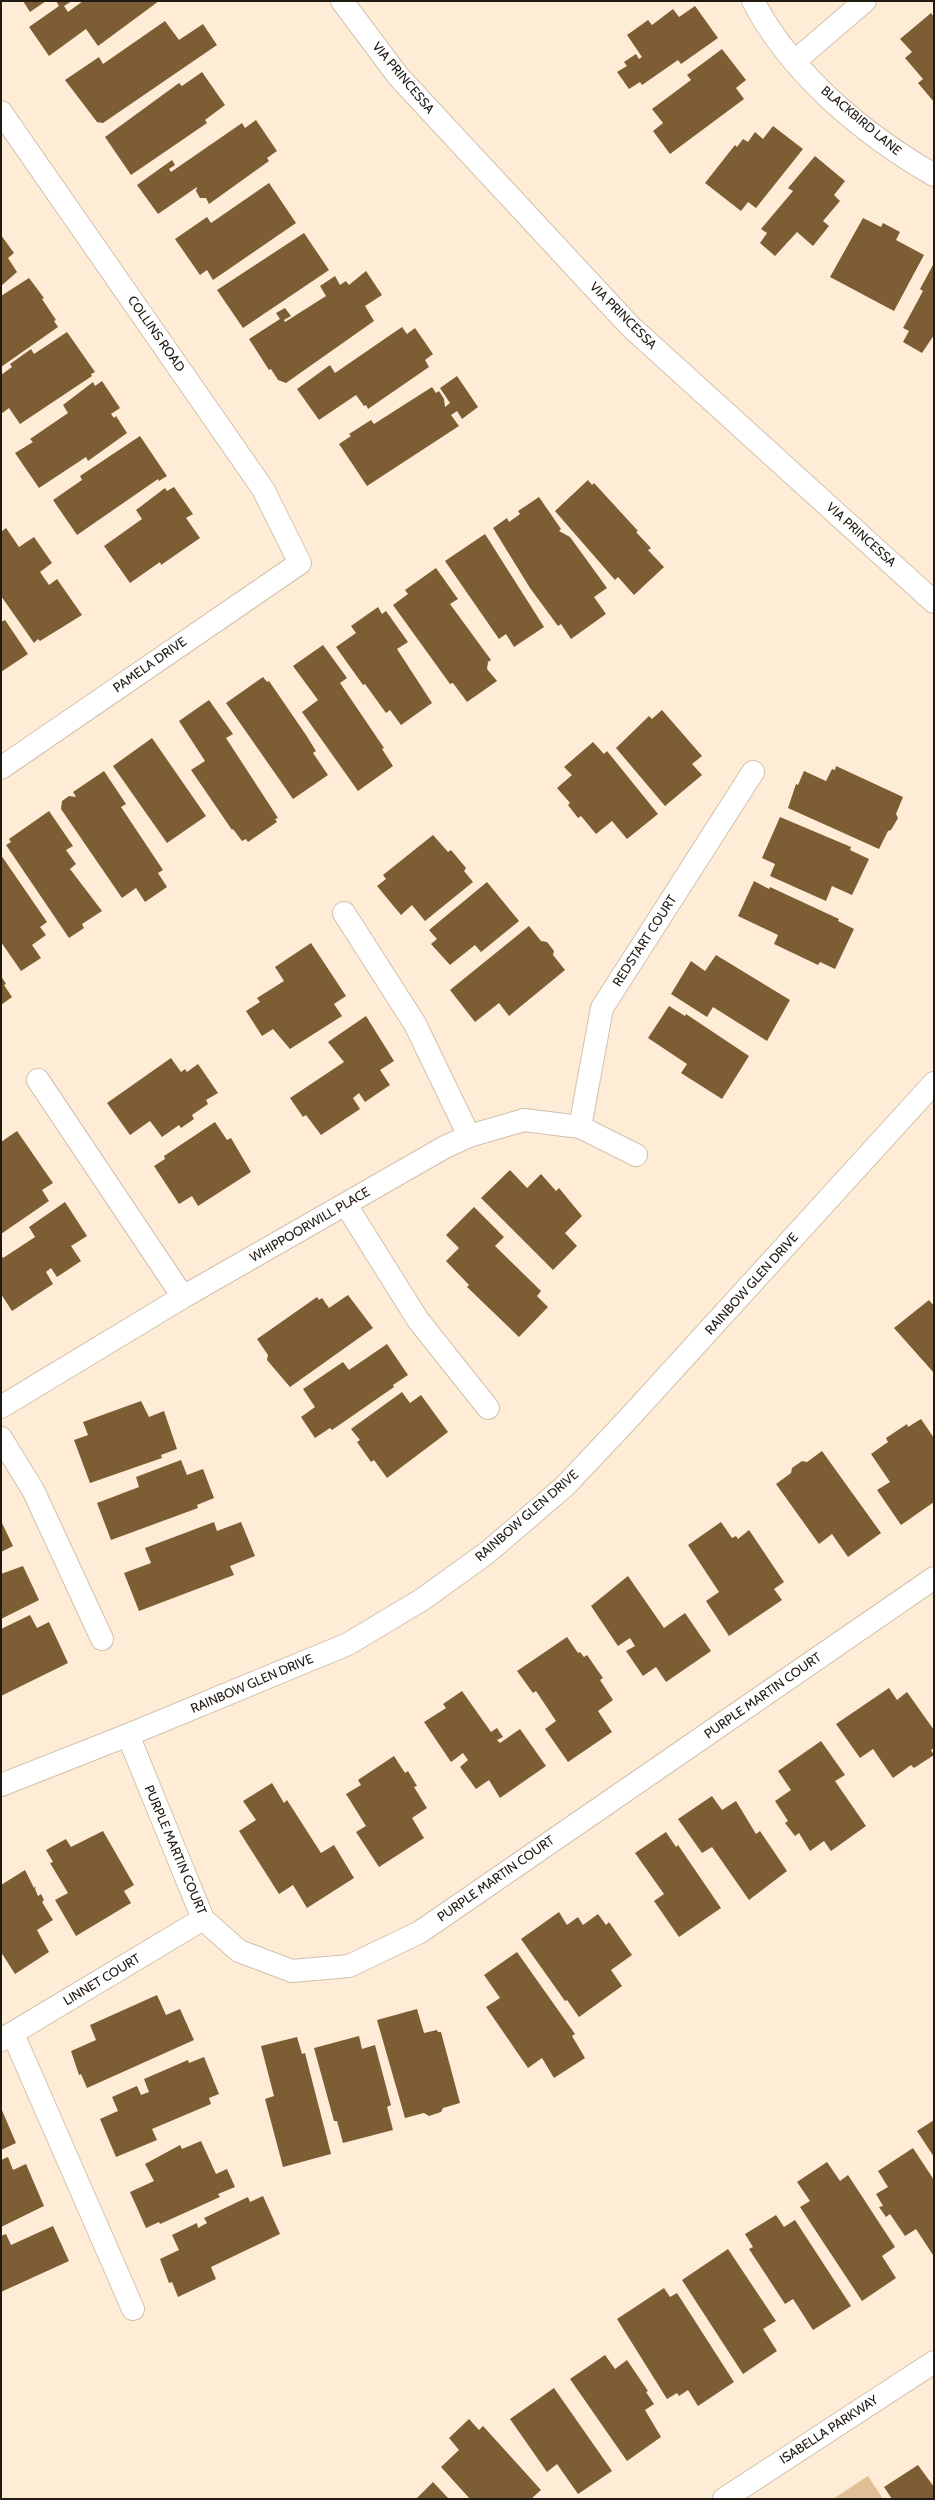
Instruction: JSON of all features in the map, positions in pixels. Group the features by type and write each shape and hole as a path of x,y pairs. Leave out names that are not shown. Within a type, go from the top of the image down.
{"street":[{"name":"VIA PRINCESSA","path":"342,1 398,76 630,326 934,602"},
{"name":"BLACKBIRD LANE","path":"753,1 760,14 795,61 845,112 899,154 934,175"},
{"path":"795,61 865,1"},
{"name":"COLLINS ROAD","path":"1,112 263,488 300,563"},
{"name":"PAMELA DRIVE","path":"1,768 300,563"},
{"name":"REDSTART COURT","path":"580,1127 602,1008 753,772"},
{"path":"344,913 415,1024 469,1136"},
{"path":"38,1080 183,1298"},
{"name":"RAINBOW GLEN DRIVE","path":"1,1784 128,1735 348,1644 423,1599 488,1552 565,1486 629,1418 934,1083"},
{"name":"WHIPPOORWILL PLACE","path":"1,1407 183,1298 346,1205 444,1146 469,1136 524,1120 580,1127 636,1155"},
{"path":"346,1205 418,1320 488,1408"},
{"path":"1,1438 34,1490 102,1639"},
{"name":"PURPLE MARTIN COURT","path":"128,1735 203,1919 239,1950 292,1971 349,1966 420,1932 934,1578"},
{"name":"LINNET COURT","path":"7,2037 203,1919"},
{"path":"7,2037 132,2309"},
{"name":"ISABELLA PARKWAY","path":"724,2499 934,2362"}],"shaded area":[{"path":"868,2476 883,2499 833,2499"}],"building":[{"path":"23,1 46,1 30,12"},
{"path":"56,1 72,1 64,6 68,12 83,1 159,1 98,46 86,29 49,56 29,27 59,6"},
{"path":"695,6 718,38 681,64 678,60 642,85 640,82 629,89 617,72 627,66 624,62 636,54 639,59 642,57 627,35 648,20 652,25 673,9 679,17"},
{"path":"931,13 934,17 934,102 918,83 923,79 905,58 912,52 900,39"},
{"path":"165,21 179,40 203,24 217,45 103,123 97,122 65,80 99,57 103,64"},
{"path":"722,49 746,80 736,88 744,99 670,154 653,131 663,123 652,109 691,80 687,75"},
{"path":"202,72 225,105 205,120 207,123 131,175 105,137 179,83 182,86"},
{"path":"256,120 277,151 267,158 269,161 209,204 206,198 200,198 196,191 197,187 158,214 137,185 172,160 175,165 169,169 171,172 242,123 245,128"},
{"path":"773,126 803,149 756,208 748,202 741,211 705,183 735,145 737,147 743,139 748,142 755,132 763,139"},
{"path":"815,156 845,181 834,195 840,201 823,221 829,226 813,246 797,232 775,256 760,243 767,233 761,229 793,191 788,188"},
{"path":"269,183 296,223 213,280 207,270 200,275 175,239 207,217 211,223"},
{"path":"863,218 881,227 883,223 900,232 896,240 924,255 894,311 830,277"},
{"path":"304,233 329,270 243,328 217,290"},
{"path":"1,235 14,253 8,258 17,272 1,286"},
{"path":"934,263 934,335 922,353 903,342 909,331 903,328 923,291 920,289"},
{"path":"366,271 382,295 365,306 374,321 286,383 278,380 271,369 269,370 249,339 280,319 276,313 285,308 291,316 284,320 285,322 326,296 320,286 335,276 340,285 346,281 349,285"},
{"path":"29,278 44,298 42,299 56,320 54,321 58,327 1,367 1,296"},
{"path":"402,327 407,334 415,328 433,354 425,360 429,367 368,409 356,395 319,420 297,389 330,365 335,373"},
{"path":"67,332 95,372 91,374 92,376 20,424 9,408 1,414 1,375 12,367 10,364 31,349 34,354"},
{"path":"457,376 478,407 462,419 457,411 451,415 459,426 367,486 339,444 351,436 349,434 371,420 374,424 432,387 436,393 439,391 444,399 445,407 450,403 440,388"},
{"path":"102,381 120,408 111,414 114,418 116,416 127,433 88,461 86,457 39,488 15,453 33,442 30,439 68,413 63,405 93,382 95,386"},
{"path":"140,436 167,476 159,481 158,479 77,535 53,500 82,480 80,476"},
{"path":"588,480 592,485 594,483 638,531 636,532 651,548 648,550 664,567 634,595 618,577 615,580 555,511"},
{"path":"174,487 193,514 186,518 200,538 161,565 160,562 130,583 104,546 142,519 136,510 165,488 167,491"},
{"path":"539,497 561,529 559,531 570,537 607,588 594,597 606,614 571,639 561,624 558,626 530,588 493,528 507,518 509,522 520,514 518,511"},
{"path":"6,528 19,547 34,537 52,563 40,572 49,585 57,579 82,615 40,641 38,639 34,643 1,596 1,532"},
{"path":"485,534 544,627 514,647 506,634 499,639 445,561"},
{"path":"436,568 458,599 450,604 491,660 488,662 487,669 497,681 467,702 453,683 450,684 393,605 408,594 405,590"},
{"path":"378,607 382,614 386,611 408,642 397,649 432,703 401,725 390,710 386,713 365,684 363,685 336,647 356,633 351,626"},
{"path":"5,620 28,654 1,672 1,622"},
{"path":"323,645 347,678 340,683 384,748 382,749 393,766 358,791 302,712 318,700 293,666"},
{"path":"263,677 267,682 269,681 306,735 316,751 313,753 328,775 293,799 226,703"},
{"path":"209,700 233,734 226,738 278,818 275,819 277,822 248,842 246,839 242,841 233,829 232,830 191,770 205,761 179,721"},
{"path":"662,710 702,756 692,764 702,775 665,806 616,748 649,716 652,719"},
{"path":"152,738 206,816 167,843 113,766"},
{"path":"593,742 604,754 607,751 658,814 627,839 612,821 596,834 581,816 578,818 568,805 570,803 557,788 572,775 564,767"},
{"path":"836,766 903,797 896,814 898,818 891,830 888,831 879,849 788,808 796,784 798,785 804,771 826,781 832,769 835,770"},
{"path":"104,771 126,804 121,807 163,870 158,873 167,887 145,902 136,888 122,898 61,809 62,801 69,796 76,797 73,792"},
{"path":"49,811 73,846 66,850 76,864 70,869 102,911 82,924 84,928 69,938 6,845 11,842 9,839"},
{"path":"780,817 851,847 850,850 869,859 852,895 832,886 826,901 770,876 775,864 762,858"},
{"path":"433,835 448,852 451,850 466,868 464,871 473,882 425,921 412,905 401,915 377,886 386,879 383,875"},
{"path":"1,855 47,922 40,927 46,935 32,945 41,958 21,971 1,942"},
{"path":"754,881 839,919 838,921 854,929 835,969 820,962 818,965 774,944 778,935 738,916"},
{"path":"487,882 519,921 481,952 475,945 450,965 431,944 437,939 429,930"},
{"path":"529,926 541,941 547,942 554,951 553,955 565,970 509,1016 499,1003 475,1022 450,990"},
{"path":"311,943 346,996 334,1004 342,1016 290,1049 273,1029 262,1036 246,1011 260,1002 257,998 284,981 275,967"},
{"path":"716,955 790,1000 767,1041 713,1007 707,1017 671,994 691,961 705,971"},
{"path":"1,976 6,984 4,985 12,997 1,1005"},
{"path":"669,1006 685,1016 686,1014 749,1056 722,1099 681,1073 687,1064 648,1038"},
{"path":"366,1016 394,1061 380,1070 390,1085 365,1102 359,1093 353,1098 360,1109 321,1135 306,1115 303,1117 290,1098 344,1062 328,1042"},
{"path":"171,1058 181,1072 185,1069 187,1072 198,1064 218,1093 206,1100 208,1104 192,1115 194,1119 181,1128 179,1125 162,1137 150,1121 130,1135 107,1103"},
{"path":"215,1122 227,1140 231,1138 251,1172 198,1206 192,1196 179,1204 154,1166 165,1159 164,1156"},
{"path":"17,1131 53,1183 42,1190 49,1201 1,1234 1,1142"},
{"path":"510,1170 527,1188 541,1174 556,1191 559,1188 582,1216 565,1233 577,1246 553,1270 481,1198"},
{"path":"65,1202 87,1236 71,1246 81,1261 57,1277 51,1268 46,1272 53,1284 12,1311 1,1294 1,1255 3,1258 35,1237 29,1227"},
{"path":"474,1207 504,1237 495,1246 541,1291 537,1296 548,1307 519,1337 467,1287 469,1285 446,1261 459,1248 446,1235"},
{"path":"348,1295 373,1328 290,1387 267,1360 268,1355 257,1339 317,1297 319,1300 322,1298 329,1308"},
{"path":"929,1300 934,1306 934,1373 894,1328"},
{"path":"387,1344 408,1375 393,1385 394,1387 332,1430 330,1428 315,1438 301,1417 315,1407 303,1389 343,1362 349,1370"},
{"path":"402,1392 410,1403 421,1395 448,1432 387,1478 374,1460 371,1462 357,1442 360,1440 351,1429"},
{"path":"141,1401 149,1417 164,1411 177,1449 161,1455 162,1458 90,1483 74,1440 88,1435 83,1422"},
{"path":"921,1419 934,1438 934,1502 901,1525 877,1490 890,1482 871,1454 888,1442 886,1438 907,1424 908,1427"},
{"path":"822,1451 881,1533 848,1557 832,1534 819,1544 776,1484 791,1473 792,1468 802,1461 807,1462"},
{"path":"181,1460 187,1475 203,1469 214,1498 197,1505 198,1508 111,1540 97,1503 139,1487 136,1477"},
{"path":"1,1521 13,1546 1,1552"},
{"path":"214,1522 217,1531 241,1522 255,1556 230,1566 234,1575 139,1611 124,1573 151,1563 145,1548"},
{"path":"721,1522 732,1538 736,1536 738,1539 749,1530 784,1582 774,1589 782,1600 729,1636 706,1601 719,1592 688,1545"},
{"path":"23,1566 39,1600 1,1619 1,1574"},
{"path":"628,1576 664,1628 685,1613 711,1651 666,1682 656,1667 643,1676 626,1651 635,1646 630,1638 618,1646 591,1606"},
{"path":"30,1615 37,1628 49,1622 68,1663 1,1696 1,1629"},
{"path":"567,1637 578,1653 580,1652 584,1657 587,1655 603,1678 600,1680 613,1700 598,1711 612,1732 568,1762 545,1729 556,1721 536,1691 533,1693 517,1671"},
{"path":"889,1688 897,1700 907,1692 934,1730 934,1748 931,1750 934,1755 914,1768 911,1765 893,1778 873,1749 860,1758 836,1724"},
{"path":"462,1691 491,1732 497,1728 503,1737 497,1740 500,1743 520,1729 546,1766 500,1798 489,1780 476,1789 460,1767 468,1760 463,1753 451,1762 424,1722 446,1708 443,1704"},
{"path":"821,1741 845,1775 835,1781 866,1826 831,1851 824,1841 810,1851 799,1833 795,1836 785,1823 788,1821 775,1801 791,1790 778,1771"},
{"path":"394,1756 405,1773 408,1771 417,1786 414,1787 427,1808 412,1818 424,1838 379,1867 356,1832 366,1826 346,1794 361,1785 358,1780"},
{"path":"272,1783 284,1803 287,1800 321,1853 334,1845 354,1878 307,1908 293,1885 279,1894 239,1831 256,1820 243,1801"},
{"path":"712,1796 722,1810 736,1801 756,1834 760,1831 787,1871 749,1900 712,1847 702,1853 678,1819"},
{"path":"103,1831 134,1885 124,1891 131,1903 76,1936 55,1900 68,1893 50,1863 53,1862 46,1850 66,1839 71,1847"},
{"path":"666,1832 676,1847 678,1845 721,1908 679,1937 654,1901 664,1894 635,1853"},
{"path":"25,1870 34,1888 36,1886 35,1889 38,1896 41,1894 44,1900 42,1902 53,1920 37,1930 49,1952 15,1974 1,1952 1,1885"},
{"path":"559,1912 567,1925 578,1917 583,1925 598,1914 606,1925 609,1922 632,1955 611,1970 622,1986 579,2017 567,2000 565,2001 521,1939"},
{"path":"517,1952 575,2034 572,2036 585,2058 554,2078 542,2058 528,2068 486,2007 500,1998 484,1975"},
{"path":"157,1995 166,2015 180,2009 194,2040 87,2088 81,2074 79,2075 71,2051 96,2040 90,2025"},
{"path":"417,2009 424,2033 437,2030 438,2032 441,2032 460,2103 443,2108 441,2112 429,2116 424,2113 405,2118 377,2020"},
{"path":"359,2036 362,2049 375,2045 391,2105 387,2107 393,2130 343,2143 337,2121 334,2121 314,2048"},
{"path":"297,2037 302,2054 305,2053 331,2154 283,2167 265,2099 274,2096 261,2046"},
{"path":"204,2057 219,2094 209,2098 211,2104 152,2129 157,2140 116,2157 100,2119 118,2111 112,2097 137,2086 141,2095 149,2092 144,2079 188,2060 189,2063"},
{"path":"1,2108 16,2143 1,2150"},
{"path":"934,2120 934,2157 917,2131"},
{"path":"201,2141 216,2174 227,2169 235,2187 218,2194 220,2197 160,2224 159,2222 146,2228 130,2192 154,2181 145,2164 180,2145 182,2149"},
{"path":"913,2148 934,2180 933,2255 916,2229 905,2236 890,2214 886,2217 879,2207 883,2206 876,2194 888,2187 878,2171"},
{"path":"8,2157 13,2170 26,2164 44,2206 1,2227 1,2160"},
{"path":"827,2162 840,2181 848,2175 895,2247 882,2256 896,2278 862,2301 800,2207 810,2201 797,2182"},
{"path":"263,2196 280,2234 211,2267 216,2279 178,2297 172,2282 169,2283 160,2259 179,2250 172,2235 197,2223 198,2228 207,2223 204,2218 248,2197 250,2202"},
{"path":"776,2215 784,2227 795,2220 851,2306 813,2330 793,2299 785,2304 749,2249 753,2247 745,2234"},
{"path":"53,2226 69,2261 1,2292 1,2236 6,2234 11,2245"},
{"path":"728,2249 776,2321 763,2329 777,2351 743,2374 682,2280"},
{"path":"664,2288 670,2297 677,2293 734,2382 698,2406 688,2390 679,2396 677,2393 667,2399 617,2319"},
{"path":"605,2355 615,2369 627,2360 648,2391 646,2392 654,2404 645,2410 661,2437 627,2461 570,2379"},
{"path":"554,2388 612,2471 578,2494 557,2464 547,2472 510,2419"},
{"path":"469,2419 479,2430 483,2426 541,2490 531,2499 470,2499 441,2467 459,2450 449,2438"},
{"path":"918,2465 934,2487 934,2499 892,2499 884,2487"},
{"path":"433,2482 449,2499 416,2499"}]}
